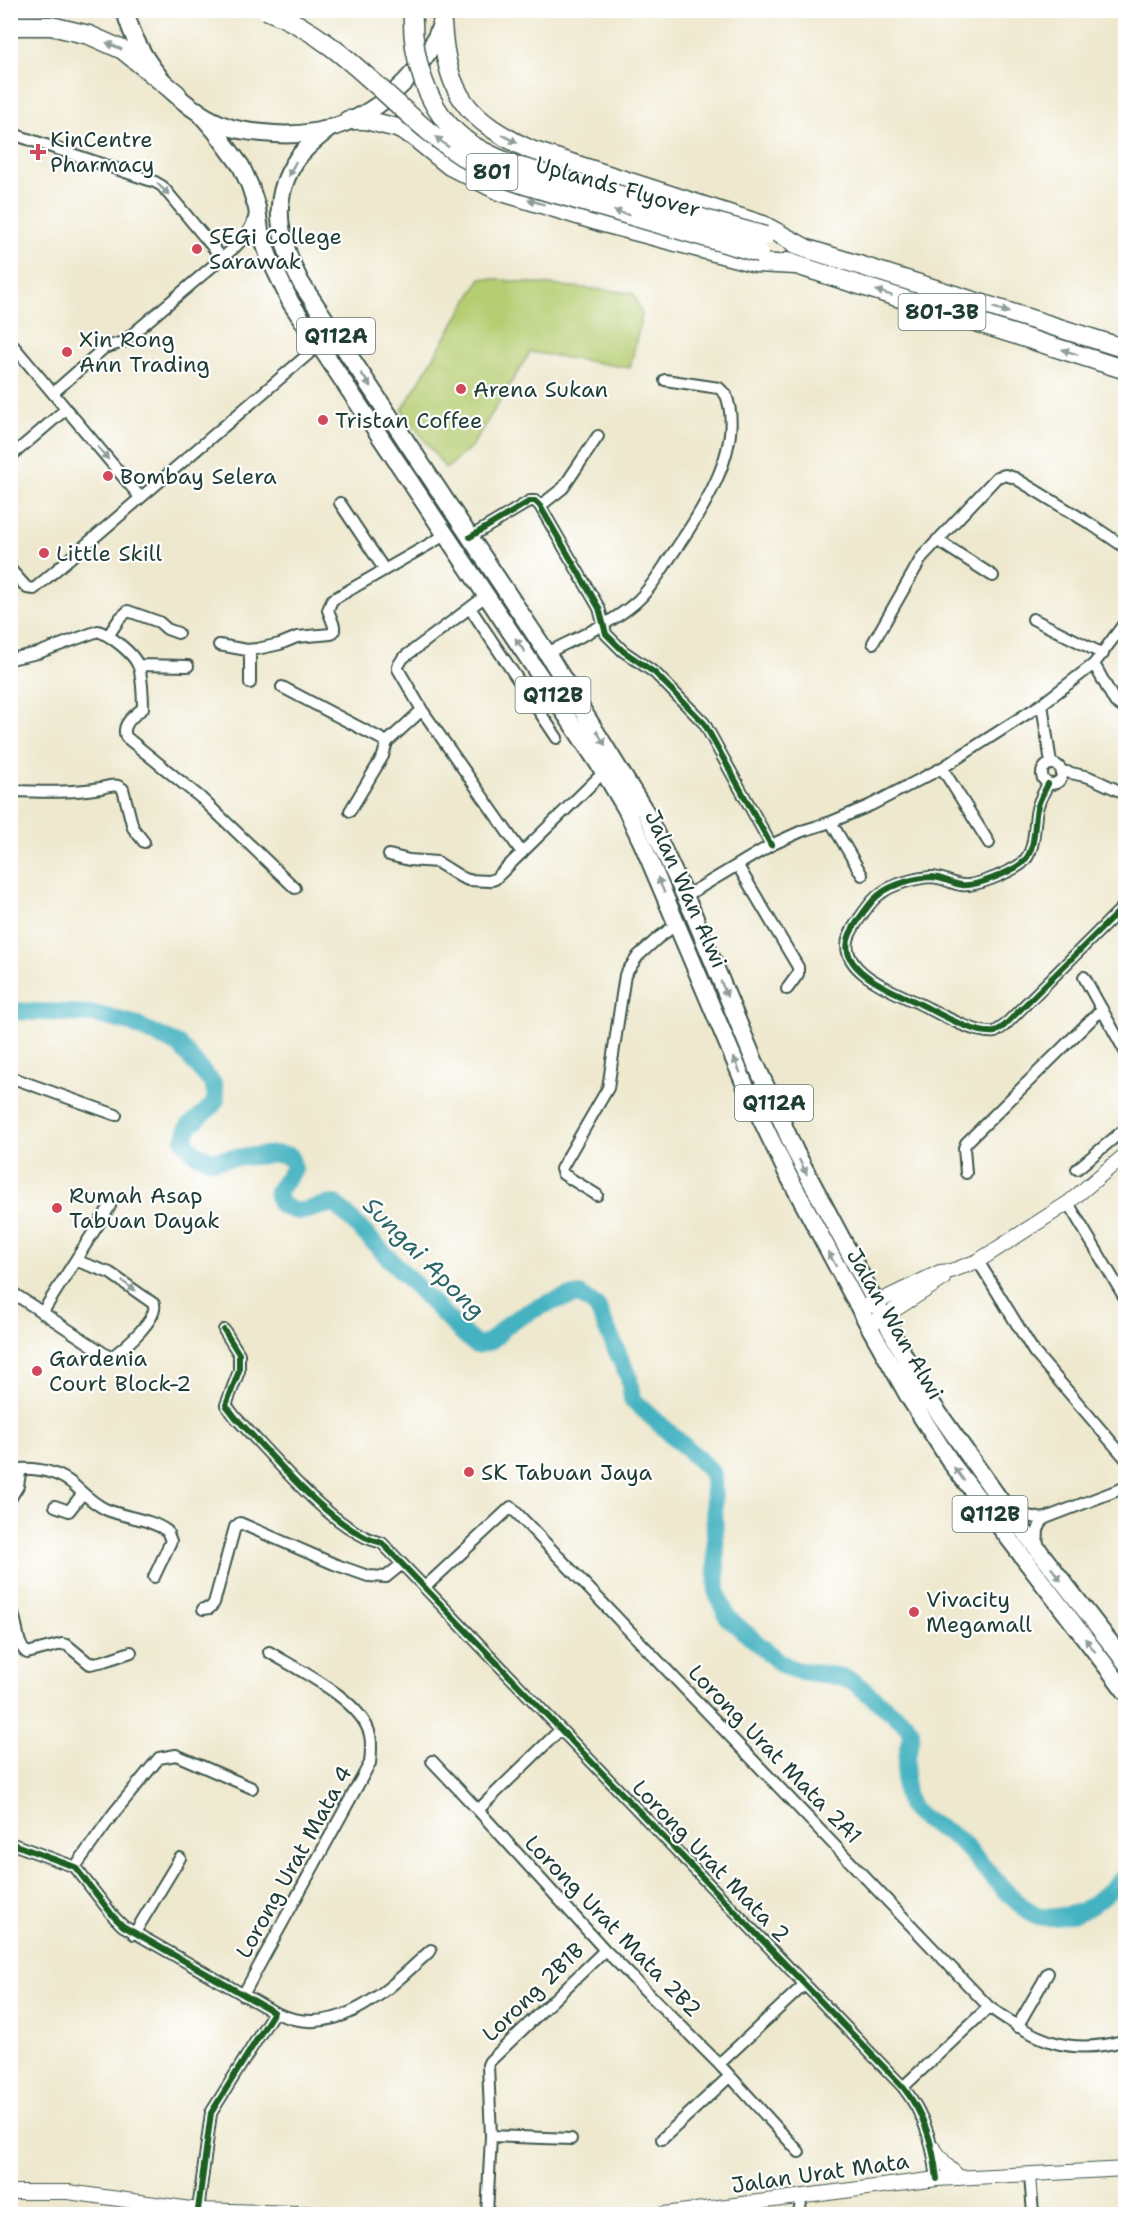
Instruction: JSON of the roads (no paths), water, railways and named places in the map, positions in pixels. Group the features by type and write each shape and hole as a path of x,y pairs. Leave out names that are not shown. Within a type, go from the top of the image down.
{"highway":[{"name":"Uplands Flyover","path":"266,10 282,16 336,48 425,128 476,165 519,183 762,245"},
{"name":"Uplands Flyover","path":"412,10 417,61 432,101 448,124 464,139 485,153 513,165 762,245"},
{"path":"443,17 444,45 454,86 473,112 487,126 508,140 531,150 763,225 807,249 1125,349"},
{"path":"12,27 51,26 89,35 123,50 177,94"},
{"path":"340,123 366,120 397,128 413,136 450,166 499,191 600,222 756,263 796,265"},
{"path":"762,245 807,249"},
{"name":"801-3B","path":"762,245 796,265 1125,370"}],"main road":[{"path":"124,10 129,29 142,54 177,94 197,110 224,126 284,135 315,132 378,106 418,67 443,17"},
{"name":"Jalan Wan Alwi","path":"197,110 241,166 257,208 260,231 279,281 291,303 447,534 626,809 748,1092 787,1173 910,1399 952,1464 1125,1692"},
{"name":"Jalan Wan Alwi","path":"340,123 306,149 289,173 280,207 283,244 301,283 547,653 645,811 796,1153 923,1391 1005,1507 1125,1663"}],"street":[{"path":"10,133 162,186 222,258"},
{"path":"53,393 104,348 123,342 234,248 253,225 257,208"},
{"path":"234,248 251,243 263,248 270,258"},
{"path":"10,342 140,497"},
{"path":"10,569 27,588 34,589 319,345"},
{"path":"547,653 637,602 694,522 718,476 728,444 730,409 726,395 719,388 665,380"},
{"path":"10,457 66,409"},
{"path":"540,506 563,488 598,436"},
{"path":"873,644 922,557 997,477 1005,475 1015,478 1125,548"},
{"path":"471,537 530,501 540,506 599,608 606,634 655,674 704,723 771,844"},
{"path":"340,502 384,570"},
{"path":"219,645 250,650 274,646 297,637 330,634 334,631 328,610 332,600 447,534"},
{"path":"937,540 993,576"},
{"path":"487,595 403,658 398,666 399,673 422,710 522,853"},
{"path":"470,608 557,738"},
{"path":"108,636 128,610 159,622 167,629 178,633"},
{"path":"1033,619 1103,654"},
{"path":"684,897 771,844 871,805 942,768 1042,705 1094,664 1125,621"},
{"path":"10,659 38,653 98,631 122,646 138,665 143,708 126,723 124,732 126,737 201,798 295,888"},
{"path":"250,650 250,683"},
{"path":"1094,664 1115,702 1125,710"},
{"path":"138,665 188,666"},
{"path":"282,687 387,742"},
{"path":"1042,705 1051,763"},
{"path":"350,811 383,756 387,742 422,710"},
{"path":"1062,771 1060,780 1052,784 1042,777 1041,772 1047,764 1051,763 1060,767 1062,771 1084,775 1125,794"},
{"path":"942,768 989,843"},
{"path":"389,855 409,860 436,862 461,878 489,881 501,875 604,772"},
{"path":"1048,783 1037,809 1033,845 1024,861 1009,871 969,885 963,886 934,877 897,886 876,896 851,932 848,945 850,957 856,967 872,980 943,1014 988,1032 995,1032 1004,1026 1125,904"},
{"path":"10,791 76,791 120,786 123,789 133,828 144,842"},
{"path":"831,822 862,875"},
{"path":"738,866 798,968 798,974 787,989"},
{"path":"597,1195 563,1174 561,1168 609,1088 625,975 638,956 677,924"},
{"path":"1084,977 1125,1053"},
{"path":"966,1173 964,1148 966,1143 1102,1009"},
{"path":"10,1077 116,1115"},
{"path":"1077,1169 1125,1128"},
{"path":"860,1310 881,1310 943,1279 951,1271 978,1261 1068,1203 1125,1154"},
{"path":"1068,1203 1125,1300"},
{"path":"42,1312 77,1261 110,1206"},
{"path":"10,1291 108,1356 113,1356 153,1315 154,1304 110,1273 77,1261"},
{"path":"978,1261 1034,1352 1125,1459"},
{"path":"869,1326 881,1310"},
{"name":"Lorong Urat Mata 2","path":"224,1330 239,1354 239,1371 226,1405 308,1493 348,1526 367,1538 382,1543 903,2087 918,2111 934,2149 937,2179"},
{"path":"10,1499 19,1482 15,1465 33,1468 63,1476 82,1494 107,1510 157,1525 167,1531 171,1540 154,1577"},
{"path":"1005,1507 1022,1515 1043,1518 1125,1487"},
{"path":"55,1506 69,1511 82,1494"},
{"name":"Lorong Urat Mata 2A1","path":"425,1587 511,1507 989,2007 1036,2038 1067,2046 1110,2044 1125,2040"},
{"path":"1037,1548 1038,1530 1043,1518"},
{"path":"202,1609 210,1608 214,1603 235,1527 240,1523 334,1564 368,1576 386,1577 402,1564"},
{"path":"10,1608 16,1620 14,1629 22,1648 27,1653 67,1644 90,1664 131,1652"},
{"name":"Lorong Urat Mata 4","path":"243,1995 370,1763 370,1735 358,1712 342,1698 268,1652"},
{"path":"478,1810 561,1730"},
{"path":"10,1843 75,1867 113,1814 159,1758 176,1755 252,1788"},
{"name":"Lorong Urat Mata 2B2","path":"432,1761 605,1950 719,2064 799,2152"},
{"path":"134,1934 180,1858"},
{"name":"Lorong Urat Mata 4","path":"75,1867 114,1917 134,1934 289,2019 304,2021 329,2019 354,2011 371,2002 390,1987 431,1950"},
{"name":"Lorong 2B1B","path":"487,2214 491,2136 488,2070 490,2061 605,1950"},
{"path":"1017,2027 1048,1973"},
{"path":"719,2064 805,1984"},
{"path":"903,2087 989,2007"},
{"path":"198,2210 210,2113 274,2012"},
{"path":"663,2139 729,2077"},
{"path":"491,2136 571,2139"},
{"path":"934,2149 960,2178"},
{"name":"Jalan Urat Mata","path":"673,2214 937,2179 1125,2169"},
{"path":"1030,2175 1033,2214"},
{"path":"10,2192 68,2192 198,2210 331,2214"},
{"path":"799,2214 802,2196"}],"waterway":[{"name":"Sungai Apong","path":"10,1011 94,1014 131,1023 179,1045 214,1085 216,1100 188,1127 184,1141 196,1154 211,1160 276,1154 290,1156 294,1169 277,1192 280,1204 296,1211 336,1204 476,1345 493,1339 510,1323 527,1313 561,1299 580,1295 597,1307 629,1378 632,1399 713,1475 717,1593 727,1617 779,1662 795,1670 842,1677 855,1683 905,1723 911,1731 905,1770 905,1789 911,1807 915,1813 960,1841 1004,1890 1023,1907 1039,1916 1069,1915 1082,1911 1097,1901 1126,1876"}],"place":[{"name":"KinCentre Pharmacy","path":"38,152"},
{"name":"SEGi College Sarawak","path":"197,249"},
{"name":"Xin Rong Ann Trading","path":"67,352"},
{"name":"Arena Sukan","path":"461,389"},
{"name":"Tristan Coffee","path":"323,420"},
{"name":"Bombay Selera","path":"108,476"},
{"name":"Little Skill","path":"44,553"},
{"name":"Rumah Asap Tabuan Dayak","path":"57,1208"},
{"name":"Gardenia Court Block-2","path":"37,1371"},
{"name":"SK Tabuan Jaya","path":"469,1472"},
{"name":"Vivacity Megamall","path":"914,1612"}]}
